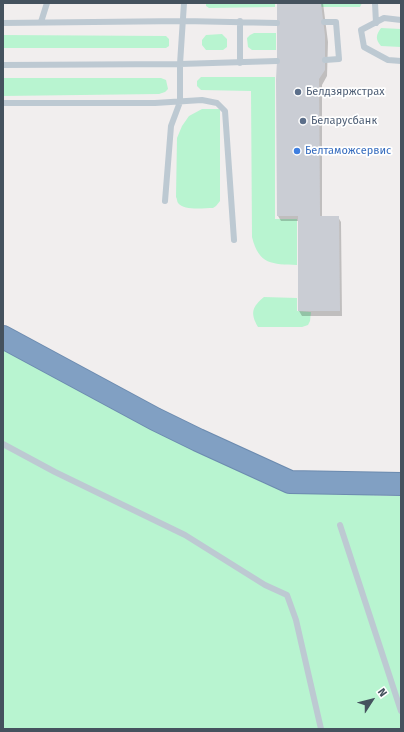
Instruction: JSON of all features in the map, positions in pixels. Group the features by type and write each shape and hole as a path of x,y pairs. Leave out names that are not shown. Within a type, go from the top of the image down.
{"highway":[{"path":"3,337 156,419 290,482 401,484"}],"lane":[{"path":"41,22 47,3"},
{"path":"165,201 171,126 180,102 180,64 184,3"},
{"path":"375,3 376,23"},
{"path":"401,20 384,18 361,30 364,47 388,60 401,61"},
{"path":"3,23 184,21 240,21 277,23"},
{"path":"240,21 240,62"},
{"path":"324,22 336,22 338,59 325,60"},
{"path":"3,65 180,64 277,61"},
{"path":"3,103 155,103 202,100 218,103 225,111 227,126 234,240"},
{"path":"3,444 55,472 185,535 265,585 288,595 296,620 321,729"},
{"path":"340,525 401,711"}],"green space":[{"path":"206,3 275,3 275,7 209,8 206,6"},
{"path":"320,3 362,3 360,7 320,7"},
{"path":"381,28 401,29 401,47 381,46 377,37"},
{"path":"254,33 276,33 276,50 252,50 248,47 247,38"},
{"path":"222,34 227,39 227,47 223,50 206,50 202,45 202,40 206,35"},
{"path":"3,35 166,36 169,39 169,46 166,48 3,48"},
{"path":"201,77 275,77 275,219 297,219 297,265 274,263 263,258 258,253 252,237 251,91 201,90 197,86 197,81"},
{"path":"3,78 161,78 166,80 168,89 159,94 3,96"},
{"path":"202,109 220,109 220,201 213,208 200,209 181,206 176,197 177,138 182,126 189,116"},
{"path":"264,297 297,298 297,311 311,312 308,325 302,327 258,327 253,314 255,307"},
{"path":"3,349 266,484 299,493 401,496 401,729 3,729"}],"building":[{"path":"277,3 321,3 325,36 325,70 319,79 320,216 339,216 340,311 298,311 298,216 277,216"}],"place":[{"name":"Белдзяржстрах","path":"298,92"},
{"name":"Беларусбанк","path":"303,121"},
{"name":"Белтаможсервис","path":"297,151"}]}
